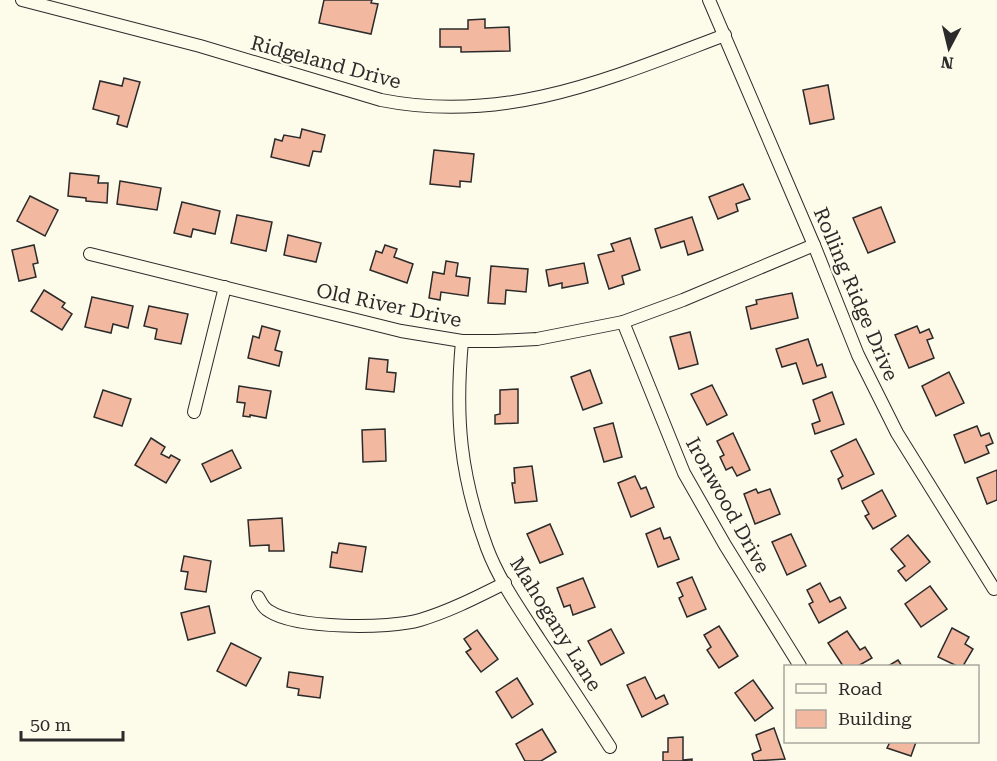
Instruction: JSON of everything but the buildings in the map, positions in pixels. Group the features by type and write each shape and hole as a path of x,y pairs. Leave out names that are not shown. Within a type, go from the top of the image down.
{"street":[{"name":"Ridgeland Drive","path":"22,0 200,46 381,100 420,105 494,105 552,96 611,78 725,35"},
{"name":"Rolling Ridge Drive","path":"709,0 814,245 858,355 897,433 994,589"},
{"name":"Old River Drive","path":"90,254 401,331 462,341 537,339 623,322 683,300 814,245"},
{"path":"194,412 225,287"},
{"name":"Ironwood Drive","path":"623,322 684,473 725,545 799,665"},
{"name":"Mahogany Lane","path":"462,341 457,388 463,461 472,500 488,550 513,599 610,747"},
{"path":"258,597 269,612 288,619 331,625 393,625 418,621 450,610 505,583"}]}
